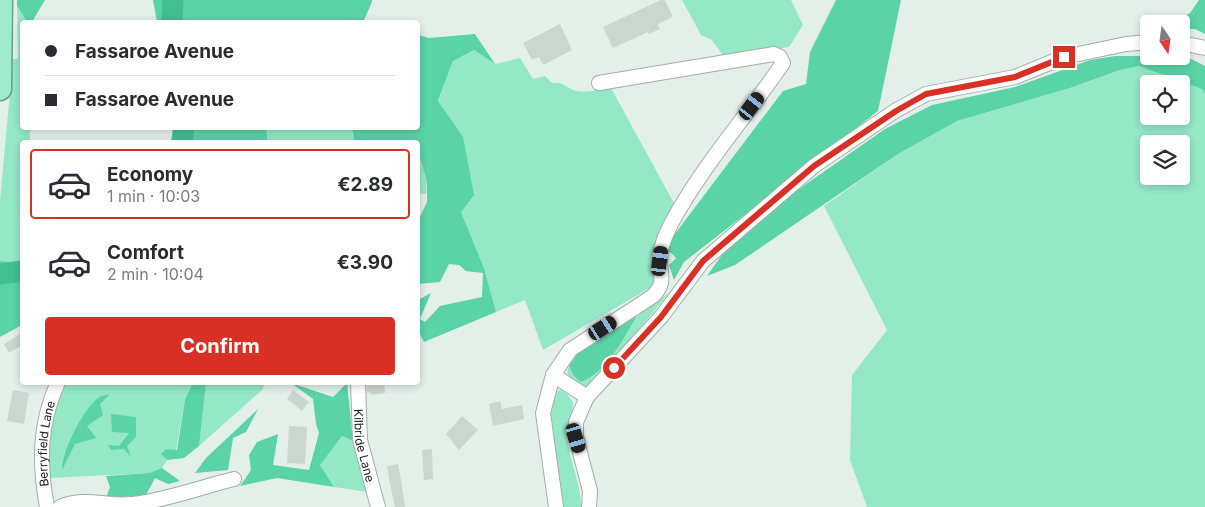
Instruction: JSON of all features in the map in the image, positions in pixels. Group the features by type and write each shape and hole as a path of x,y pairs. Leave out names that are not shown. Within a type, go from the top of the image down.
{"highway":[{"path":"0,89 1,0"}],"street":[{"path":"589,507 590,491 576,438 576,422 587,397 661,317 703,261 814,166 896,111 926,94 1015,77 1064,57 1140,43"},
{"path":"1190,45 1205,48"},
{"path":"556,507 543,412 553,375 570,350 653,296 660,289 662,282 660,261 662,244 672,222 701,176 783,63 780,57 774,54 599,84"},
{"path":"553,375 587,397"},
{"name":"Berryfield Lane","path":"47,507 40,454 43,425 50,399 57,385"},
{"name":"Kilbride Lane","path":"358,385 360,440 378,507"},
{"path":"60,507 73,502 91,500 132,504 234,479"}],"green space":[{"path":"17,0 45,0 33,20 26,20 17,6"},
{"path":"153,0 372,0 364,20 157,20"},
{"path":"682,0 791,0 803,25 789,47 724,57 712,40 701,35"},
{"path":"836,0 901,0 878,111 684,262 674,280 669,265 676,258 665,247 783,91 806,84 810,52"},
{"path":"1199,0 1205,0 1205,34 1195,29 1190,29 1190,15 1187,15"},
{"path":"17,6 26,20 20,20 20,130 30,130 30,140 20,140 20,263 0,261 0,201 13,59 18,59"},
{"path":"475,34 495,64 474,50 453,61 438,101 463,137 474,195 461,212 484,268 496,312 424,342 420,334 420,319 425,322 440,306 482,297 483,273 466,271 459,265 449,264 440,282 420,284 420,217 427,202 427,181 420,158 420,140 354,140 352,130 420,130 420,36 429,38"},
{"path":"474,50 495,64 520,58 533,79 545,76 552,83 560,83 574,90 582,91 611,88 675,205 658,244 654,262 653,286 543,350 525,300 496,312 484,268 461,212 438,102 453,61"},
{"path":"1115,56 1140,56 1140,65 1190,65 1190,58 1205,66 1205,93 1202,89 1190,85 1190,75 1164,75 1139,66 1120,70 1070,88 957,121 898,154 735,265 707,276 724,252 792,194 885,129 932,105 1015,87 1090,60"},
{"path":"1139,66 1164,75 1140,75 1140,125 1190,125 1190,85 1205,90 1205,507 867,507 850,460 852,375 887,330 824,206 898,154 957,121 1070,88 1120,70"},
{"path":"173,130 266,130 268,140 171,140"},
{"path":"266,130 352,130 354,140 268,140"},
{"path":"420,154 427,181 426,194 420,193"},
{"path":"0,261 20,263 20,326 0,337"},
{"path":"431,293 420,319 420,299"},
{"path":"669,293 615,358 587,387 580,386 572,380 567,372 569,366 573,375 581,382 591,377 607,362 638,316"},
{"path":"637,316 614,354 599,371 581,382 573,375 569,366 578,353"},
{"path":"65,385 192,385 185,400 176,450 166,449 162,454 167,460 162,468 149,473 50,478 51,429 60,394"},
{"path":"192,385 206,385 199,446 184,458 167,460 161,454 166,449 177,450 185,400"},
{"path":"206,385 264,385 263,389 199,446"},
{"path":"294,385 333,397 347,385 353,441 342,436 320,465 334,487 277,478 240,486 251,470 249,455 257,442 278,434 273,465 309,470 319,433 313,399"},
{"path":"560,390 567,394 573,402 567,439 580,491 581,507 560,507 553,464 551,420 556,391"},
{"path":"110,394 100,404 103,415 87,426 96,438 75,444 62,470 69,442 80,420 99,397"},
{"path":"258,409 246,432 233,438 228,470 195,473 206,458"},
{"path":"111,414 136,417 136,437 127,446 131,457 124,449 111,450 108,445 119,446 129,433 112,432"},
{"path":"342,436 353,441 367,492 334,487 319,465"},
{"path":"162,468 180,481 168,484 155,478 146,495 106,498 110,487 106,476 149,473"}],"building":[{"path":"661,0 665,0 673,17 658,24 660,29 649,34 648,32 613,48 603,27"},
{"path":"560,24 572,50 543,65 539,57 532,60 523,43"},
{"path":"20,334 20,346 9,353 4,344"},
{"path":"367,385 384,385 385,393 371,395 371,392 367,393"},
{"path":"13,390 29,393 24,424 7,421"},
{"path":"293,390 309,402 302,411 287,399"},
{"path":"500,401 502,409 522,405 524,419 493,426 489,404"},
{"path":"462,416 478,430 459,450 446,434"},
{"path":"289,426 307,427 305,464 287,463"},
{"path":"432,449 433,479 424,480 422,450"},
{"path":"398,464 405,507 395,507 389,479 387,466"}],"waterway":[{"path":"172,20 173,0"},
{"path":"182,140 184,130"},
{"path":"0,274 20,271"}],"route":[{"path":"614,368 661,317 703,261 814,166 896,111 926,94 1015,77 1064,57"}]}
